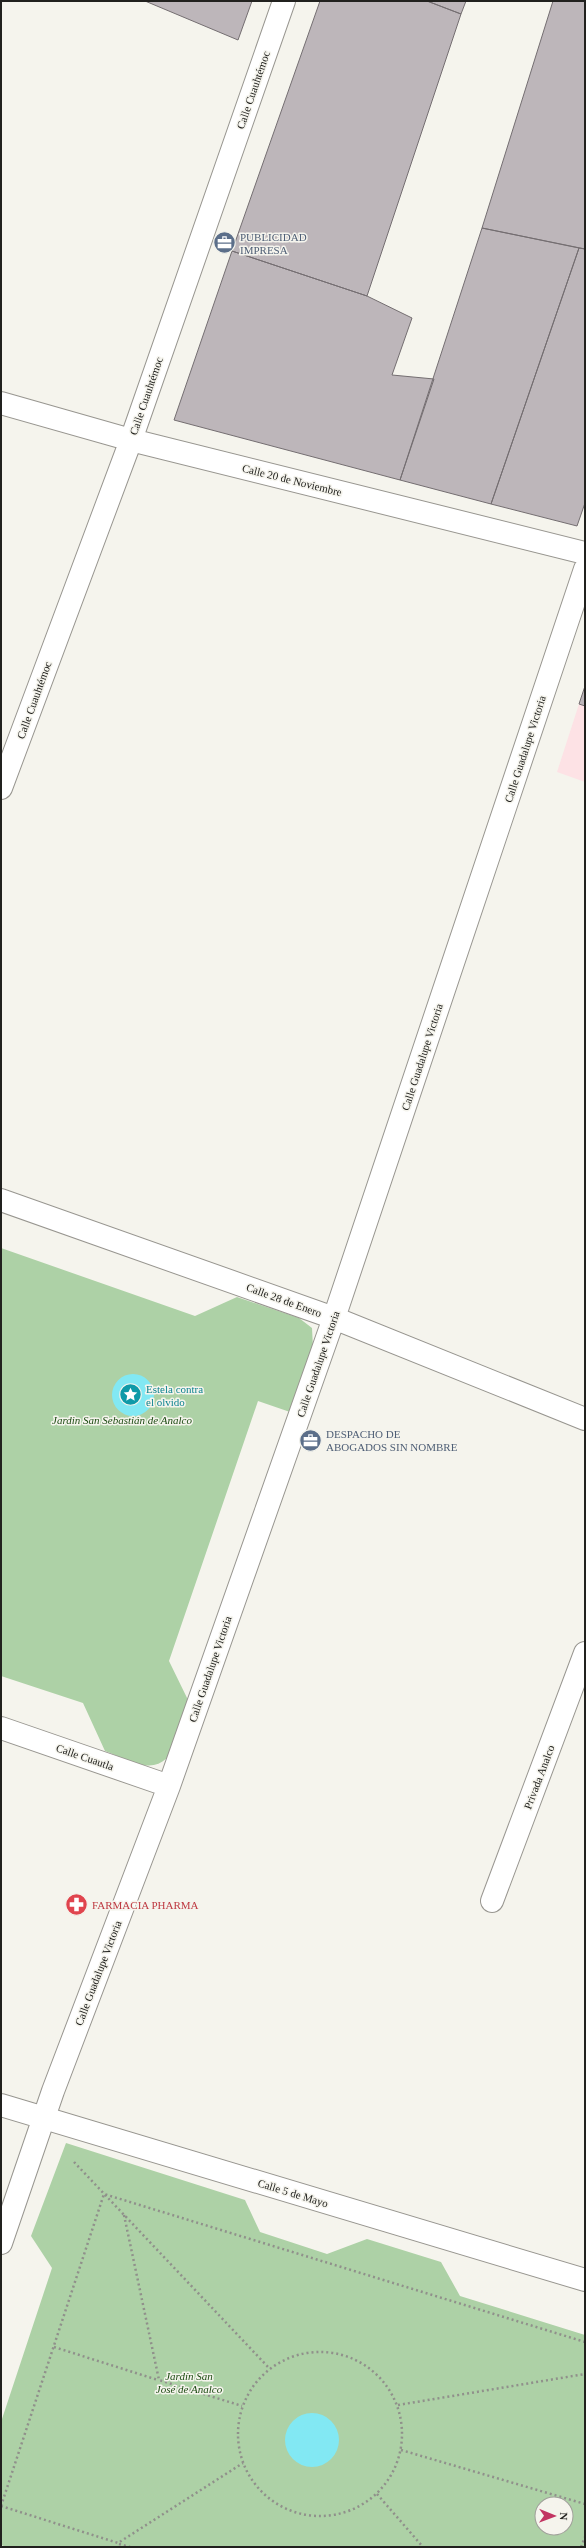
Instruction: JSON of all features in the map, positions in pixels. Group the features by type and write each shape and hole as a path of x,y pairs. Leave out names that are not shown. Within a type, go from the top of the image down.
{"street":[{"name":"Calle Cuauhtémoc","path":"1,788 131,440 284,1"},
{"name":"Calle 20 de Noviembre","path":"1,403 131,440 585,554"},
{"name":"Calle Guadalupe Victoria","path":"1,2243 44,2118 169,1786 334,1318 585,569"},
{"name":"Calle 28 de Enero","path":"1,1200 334,1318 585,1419"},
{"name":"Privada Analco","path":"492,1900 585,1653"},
{"name":"Calle Cuautla","path":"1,1728 169,1786"},
{"name":"Calle 5 de Mayo","path":"1,2105 585,2280"}],"path":[{"path":"73,2160 269,2368"},
{"path":"104,2194 585,2342"},
{"path":"104,2194 1,2506 130,2547"},
{"path":"124,2215 159,2380"},
{"path":"54,2347 242,2406"},
{"path":"316,2350 342,2354 366,2365 385,2382 398,2405 402,2427 401,2450 393,2473 377,2494 358,2508 334,2516 310,2516 286,2509 265,2496 250,2477 243,2464 240,2454 238,2430 242,2406 253,2385 269,2368 291,2356 316,2350"},
{"path":"398,2405 585,2374"},
{"path":"401,2450 585,2504"},
{"path":"118,2543 243,2464"},
{"path":"377,2494 423,2547"},
{"path":"581,2547 585,2537"}],"shaded area":[{"path":"579,704 585,706 585,782 557,772"}],"green space":[{"name":"Jardin San Sebastián de Analco","path":"1,1248 195,1316 237,1297 299,1318 312,1328 313,1348 290,1412 258,1401 169,1661 189,1702 180,1734 170,1754 163,1761 154,1765 134,1763 105,1751 83,1703 1,1676"},
{"name":"Jardín San José de Analco","path":"66,2143 245,2200 260,2232 327,2254 367,2239 441,2262 460,2296 585,2335 585,2547 7,2547 1,2545 1,2422 52,2268 31,2236"}],"water":[{"path":"129,1374 137,1374 145,1377 151,1383 154,1395 151,1407 145,1413 137,1416 129,1416 121,1413 115,1407 112,1399 112,1391 115,1383 121,1377"},
{"path":"307,2413 317,2413 327,2417 335,2425 339,2435 339,2445 335,2455 327,2463 317,2467 307,2467 297,2463 289,2455 285,2445 285,2435 289,2425 297,2417"}],"building":[{"path":"145,1 252,1 238,40"},
{"path":"320,1 427,1 461,14 367,296 232,251"},
{"path":"427,1 466,1 461,14"},
{"path":"553,1 585,1 585,249 482,228"},
{"path":"482,228 579,248 491,504 400,480"},
{"path":"579,248 585,249 585,503 577,526 491,504"},
{"path":"232,251 367,296 412,318 392,375 434,379 400,480 174,420"},
{"path":"585,686 585,706 579,704"}],"place":[{"name":"PUBLICIDAD IMPRESA","path":"225,243"},
{"name":"Estela contra el olvido","path":"131,1395"},
{"name":"DESPACHO DE ABOGADOS SIN NOMBRE","path":"310,1440"},
{"name":"FARMACIA PHARMA","path":"77,1905"}]}
